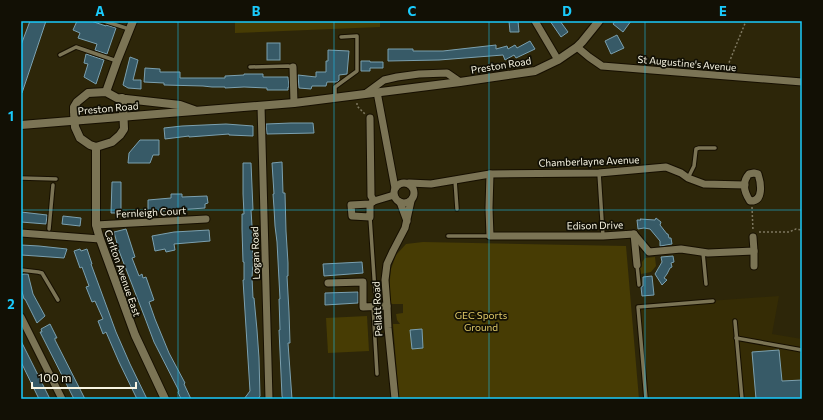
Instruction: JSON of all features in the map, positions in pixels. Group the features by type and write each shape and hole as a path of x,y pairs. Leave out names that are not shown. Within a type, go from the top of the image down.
{"street":[{"path":"106,92 133,21"},
{"path":"535,21 558,60"},
{"name":"Preston Road","path":"21,125 294,103 460,82 535,70 558,60 577,47 599,21"},
{"name":"St Augustine's Avenue","path":"577,47 602,66 802,82"},
{"path":"293,67 294,103"},
{"name":"Preston Road","path":"361,95 384,80 419,74 447,73 460,82"},
{"path":"106,92 117,98 122,98 124,129 112,142 96,146 90,145 80,138 76,132 74,107 77,102 88,93 106,92"},
{"path":"377,92 392,170 394,192 396,199 400,202 407,221"},
{"name":"Preston Road","path":"122,98 180,104 197,111"},
{"name":"Logan Road","path":"261,106 269,399"},
{"path":"370,118 372,202 370,217 352,216 351,205 372,202 394,192 398,184 406,182"},
{"name":"Carlton Avenue East","path":"96,146 96,225 100,240 135,335 165,399"},
{"name":"Chamberlayne Avenue","path":"406,182 431,184 490,174 599,172 666,167 704,184 745,185"},
{"path":"392,170 414,188 413,198 405,203 400,202"},
{"path":"490,174 490,236"},
{"path":"749,174 758,174 761,187 759,197 755,201 750,201 745,192 745,185 745,178 749,174"},
{"name":"Chamberlayne Avenue","path":"413,198 431,184"},
{"name":"Pellatt Road","path":"395,399 385,280 387,264 406,228 413,198"},
{"name":"Fernleigh Court","path":"96,225 206,219"},
{"path":"21,233 100,240"},
{"path":"634,234 636,265"},
{"name":"Edison Drive","path":"490,236 603,236 634,234 649,252 681,249 708,254 754,251"},
{"path":"753,235 754,266"},
{"path":"328,283 363,282 363,307 387,306"},
{"path":"21,318 62,399"}],"lane":[{"path":"104,21 129,29"},
{"path":"336,98 335,87 357,71 357,36 341,37"},
{"path":"60,55 76,47 117,61"},
{"path":"250,66 293,67"},
{"path":"688,178 694,166 696,149 715,148"},
{"path":"599,172 603,236"},
{"path":"21,178 56,179"},
{"path":"455,180 457,209"},
{"path":"49,229 53,185"},
{"path":"370,217 375,292"},
{"path":"448,236 490,236"},
{"path":"703,253 706,284"},
{"path":"636,265 639,285"},
{"path":"21,270 42,273 58,300"},
{"path":"646,399 638,307 713,300"},
{"path":"373,306 377,374"},
{"path":"735,321 742,399"},
{"path":"736,338 802,350"}],"path":[{"path":"724,76 746,21"},
{"path":"361,95 357,106 370,118"},
{"path":"752,201 753,235 789,232 796,229 802,230"}],"shaded area":[{"path":"779,296 772,334 802,339 802,399 645,399 640,306"}],"green space":[{"path":"235,21 380,21 380,27 235,33"},
{"name":"GEC Sports Ground","path":"423,242 626,246 639,399 399,399 393,324 400,324 397,320 396,314 403,313 403,304 392,304 390,302 389,289 391,269 396,255 406,244"},
{"path":"655,257 656,266 651,272 641,274 640,268 642,267 642,262 645,258"},
{"path":"367,316 369,351 328,353 326,318"}],"building":[{"path":"30,21 46,21 21,93 21,45"},
{"path":"77,21 91,21 116,28 107,54 95,50 97,44 78,38 80,33 73,30"},
{"path":"509,21 518,21 519,32 510,32"},
{"path":"550,21 560,21 568,32 561,37"},
{"path":"615,21 631,21 623,32 613,24"},
{"path":"617,35 624,48 611,54 605,41"},
{"path":"530,41 535,49 516,58 514,55 505,60 503,55 439,60 388,61 388,49 443,51 496,45 496,49 507,46 508,49 515,45 517,48"},
{"path":"267,43 280,43 280,60 267,60"},
{"path":"328,50 349,51 347,74 339,75 339,80 337,82 327,82 326,86 312,86 311,89 299,88 298,75 316,77 316,72 326,72"},
{"path":"86,54 104,60 96,84 84,77 88,64 84,63"},
{"path":"130,57 138,60 133,80 141,80 141,89 128,88 123,85"},
{"path":"361,61 383,62 383,68 370,68 370,71 361,71"},
{"path":"145,68 160,69 160,72 180,72 180,78 225,78 225,76 244,74 263,74 263,77 288,77 289,87 288,90 267,90 267,88 225,88 164,85 164,83 144,82"},
{"path":"313,123 314,133 267,134 266,124"},
{"path":"226,124 253,126 253,136 229,134 165,139 164,128"},
{"path":"140,140 159,140 159,155 153,155 150,163 128,163 129,153"},
{"path":"282,162 288,263 287,276 290,343 288,343 292,399 283,399 282,396 279,330 280,299 273,194 272,163"},
{"path":"243,163 251,163 253,210 251,210 253,242 252,278 259,358 260,396 258,399 244,399 250,391 243,280"},
{"path":"112,182 121,182 121,213 111,213"},
{"path":"171,194 182,194 182,197 207,196 208,203 205,204 205,208 148,212 148,200 171,198"},
{"path":"21,212 47,215 46,224 21,222"},
{"path":"63,216 81,218 80,226 62,224"},
{"path":"656,218 661,222 660,225 668,234 669,238 671,238 672,244 660,246 660,241 650,229 638,229 637,220 655,220"},
{"path":"126,229 135,257 132,258 139,276 142,274 143,278 146,277 154,300 149,302 155,319 191,399 181,399 178,392 179,391 154,342 119,251 114,232"},
{"path":"209,230 210,241 174,244 175,250 166,252 165,249 155,251 152,236 174,232"},
{"path":"21,245 67,249 64,258 21,255"},
{"path":"80,249 81,251 87,249 116,332 147,399 137,399 106,332 103,334 98,321 103,319 95,301 92,302 86,287 89,286 74,251"},
{"path":"673,256 674,262 671,263 672,267 664,278 667,280 662,285 655,274 662,262 661,257"},
{"path":"362,262 363,273 324,276 323,264"},
{"path":"28,274 33,294 45,316 37,323 24,299 21,288 21,275"},
{"path":"652,276 654,295 642,296 641,287 643,286 643,277"},
{"path":"358,292 358,303 325,305 325,293"},
{"path":"50,324 57,338 55,338 55,340 85,399 74,399 40,332 42,332 41,329"},
{"path":"422,329 423,348 412,349 410,330"},
{"path":"21,341 50,399 39,399 21,362"},
{"path":"779,350 782,381 802,380 802,399 756,399 752,352"}]}
